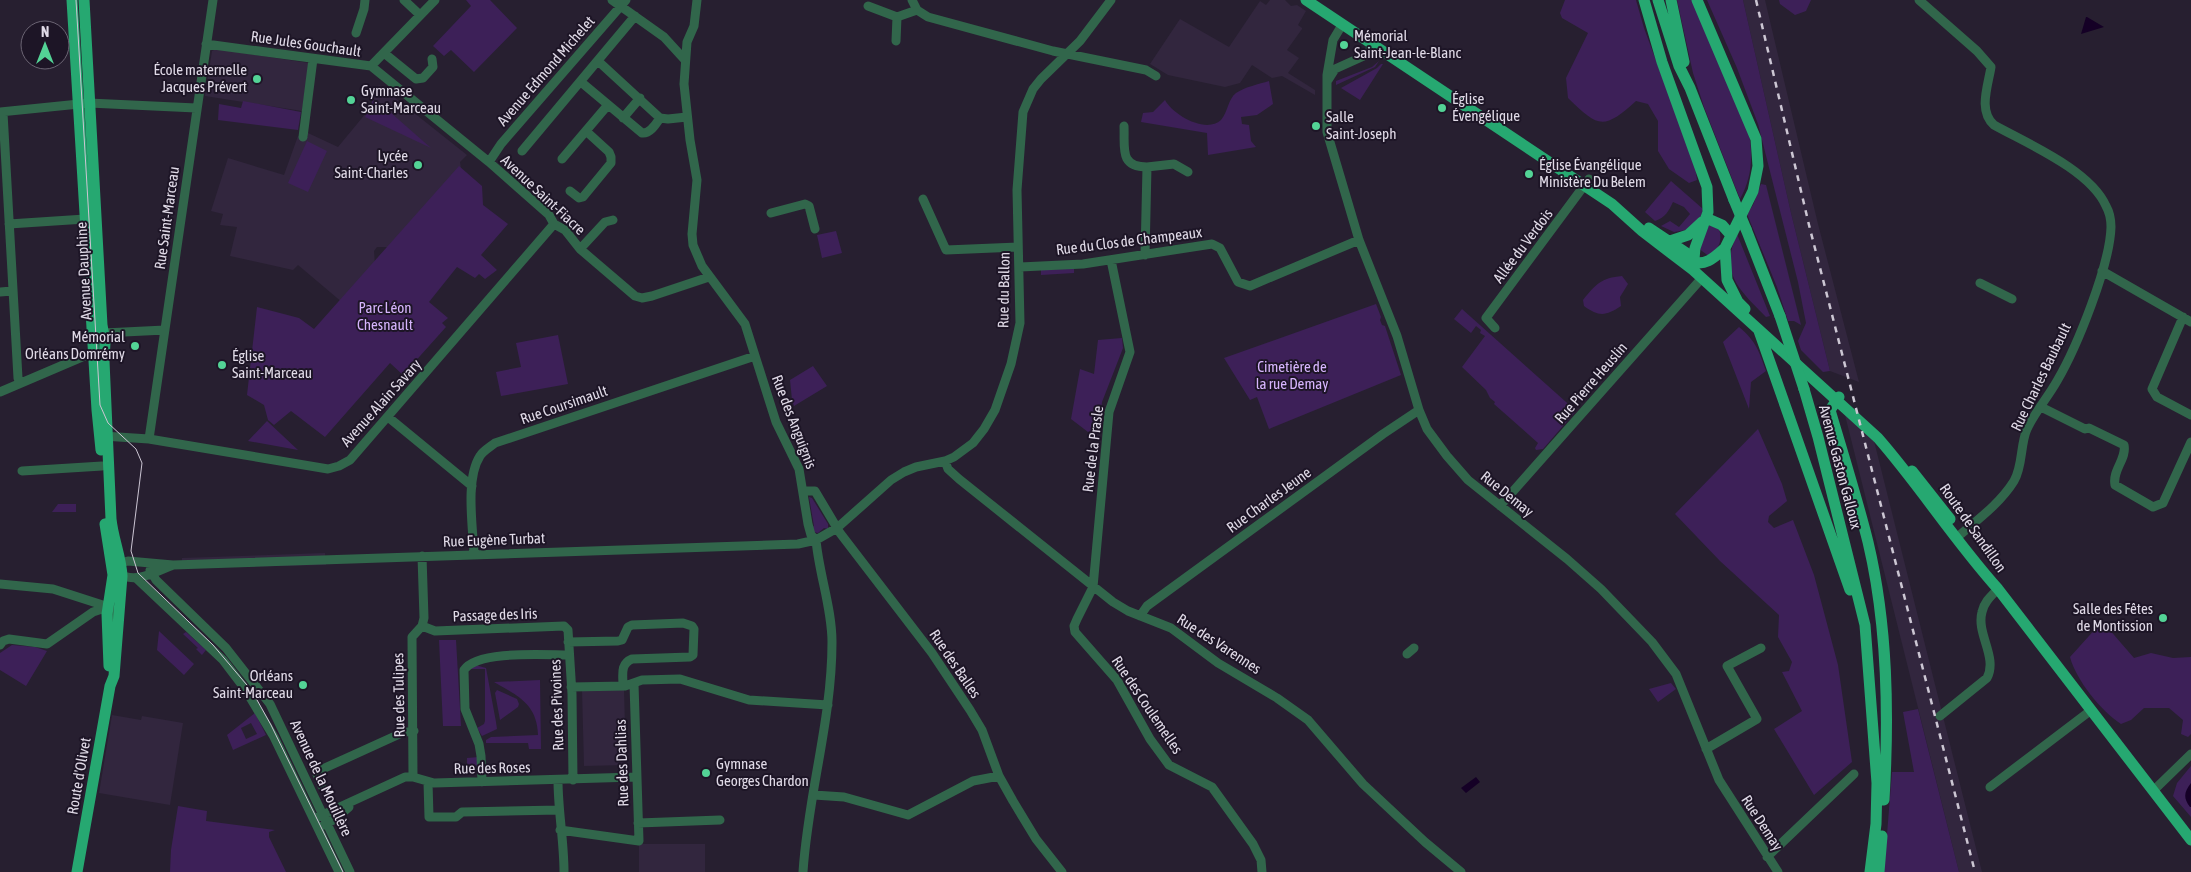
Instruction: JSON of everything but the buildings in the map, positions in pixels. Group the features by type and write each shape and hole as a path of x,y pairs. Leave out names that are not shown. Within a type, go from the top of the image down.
{"main road":[{"name":"Avenue Dauphine","path":"72,0 84,104 104,334 104,436 102,466 107,545 116,564"},
{"name":"Avenue Dauphine","path":"84,0 85,219 93,354 104,436 116,564"},
{"path":"1306,0 1586,183 1634,224 1646,229 1738,302 1838,398"},
{"path":"1644,0 1662,62 1704,177 1709,205 1695,248 1696,267"},
{"name":"Avenue Gaston Galloux","path":"1658,0 1678,66 1690,88 1746,229 1780,316 1804,388 1864,623 1877,783 1876,824 1870,872"},
{"name":"Avenue Gaston Galloux","path":"1672,0 1690,88"},
{"path":"1696,0 1756,139 1758,166 1752,191 1724,248 1711,261 1696,267"},
{"path":"1612,204 1670,241 1762,332 1838,398"},
{"path":"1706,218 1722,225 1730,234"},
{"path":"1670,241 1692,233 1706,218"},
{"path":"1724,248 1727,280 1738,302"},
{"path":"1762,332 1846,580 1870,635 1880,693 1884,799"},
{"path":"1838,398 1830,410 1868,543 1879,602 1887,718 1879,872"},
{"name":"Route de Sandillon","path":"1838,398 1883,436 2090,711 2154,790 2191,840"},
{"name":"Route d'Olivet","path":"110,686 114,676 122,576 116,564"},
{"name":"Route d'Olivet","path":"77,872 110,686 108,607 112,576 116,564"}],"street":[{"name":"Rue Saint-Marceau","path":"149,440 213,0"},
{"path":"356,33 365,0"},
{"path":"404,0 420,15"},
{"name":"Rue Jules Gouchault","path":"206,44 371,66 435,0"},
{"path":"612,0 624,3 636,16 664,37 685,60"},
{"name":"Rue des Anguignis","path":"697,0 694,26 687,42 684,84 697,180 692,240 695,252 709,277 745,324 783,440 796,461 804,491 811,536 816,540 832,638 828,705 804,845 803,872"},
{"path":"912,0 917,10 928,17 1067,54 1146,70 1156,76"},
{"name":"Rue du Ballon","path":"816,540 837,528 891,480 916,467 945,461 972,443 984,429 995,410 1011,364 1020,323 1017,190 1023,112 1033,89 1080,41 1111,0"},
{"name":"Rue Charles Baubault","path":"1919,0 1977,51 1991,67 1985,106 1988,120 2080,174 2100,193 2110,216 2111,226 2102,271 2078,339 2058,379 2026,432 2016,479 2000,500 1958,536"},
{"name":"Avenue Edmond Michelet","path":"488,162 501,144 624,3"},
{"path":"868,6 897,17 917,10"},
{"path":"522,151 636,16"},
{"path":"896,40 897,17"},
{"name":"Rue Demay","path":"1342,25 1334,38 1330,56 1327,132 1359,240 1397,336 1419,410 1427,428 1447,456 1468,480 1568,559 1601,589 1652,642 1676,674 1719,780 1776,871"},
{"path":"664,37 687,42"},
{"path":"1328,80 1338,68 1366,55 1373,45"},
{"path":"384,52 416,79 423,78 433,67 432,59"},
{"path":"1330,56 1332,62 1338,68"},
{"path":"303,137 313,59"},
{"path":"598,61 660,118 687,117"},
{"name":"Avenue Saint-Fiacre","path":"371,66 549,215 554,224 565,230 580,249 635,296 642,298 709,277"},
{"path":"581,82 607,106 644,134 653,128 660,118"},
{"path":"622,118 640,98"},
{"path":"20,383 18,378 9,224 4,199 2,112 84,104 196,108"},
{"path":"562,159 607,106"},
{"path":"1124,126 1126,158 1129,164 1135,167 1174,164 1188,172"},
{"path":"570,191 579,198 583,197 610,162 609,152 586,131"},
{"path":"1146,254 1147,167"},
{"name":"Allée du Verdois","path":"1496,328 1486,318 1586,183"},
{"path":"923,198 946,250 1018,247"},
{"path":"771,213 805,204 809,206 815,229"},
{"path":"9,224 85,219"},
{"path":"580,249 605,222 613,220"},
{"name":"Avenue Alain Savary","path":"104,436 149,440 328,469 339,466 350,460 554,224"},
{"name":"Rue du Clos de Champeaux","path":"1020,267 1083,264 1216,245 1220,248 1238,282 1250,286 1359,240"},
{"name":"Rue de la Prasle","path":"1093,587 1109,412 1130,352 1111,260"},
{"name":"Rue Pierre Heuslin","path":"1500,506 1696,267"},
{"path":"2102,271 2191,322"},
{"path":"1980,283 2012,299"},
{"path":"0,292 12,291"},
{"path":"2182,317 2152,389 2157,397 2191,415"},
{"path":"104,334 165,330"},
{"path":"0,392 93,354"},
{"name":"Rue Coursimault","path":"474,554 473,470 480,455 495,443 755,356"},
{"path":"2041,407 2124,445 2125,451 2115,476 2115,485 2154,508 2163,503 2191,442"},
{"name":"Rue Charles Jeune","path":"1140,616 1147,606 1383,434 1419,410"},
{"path":"388,417 472,486"},
{"name":"Rue des Varennes","path":"945,461 948,469 1120,607 1171,628 1218,663 1271,694 1308,720 1363,784 1425,842 1461,872"},
{"path":"22,471 102,466"},
{"name":"Rue des Balles","path":"804,491 815,491 837,528 932,653 982,730 999,776 1036,839 1062,872"},
{"name":"Rue Eugène Turbat","path":"116,564 173,564 798,544 816,540"},
{"name":"Rue des Tulipes","path":"413,777 412,637 422,626 424,612 422,556"},
{"name":"Avenue de la Mouillère","path":"147,564 156,580 226,648 265,696 350,872"},
{"name":"Rue Eugène Turbat","path":"122,576 136,578 152,574 173,564"},
{"name":"Avenue de la Mouillère","path":"136,578 223,660 255,703 339,872"},
{"path":"0,584 53,589 114,610 117,622"},
{"name":"Rue des Coulemelles","path":"1093,587 1074,626 1075,632 1117,680 1150,738 1169,765 1212,787 1253,844 1261,860 1262,872"},
{"path":"1940,716 1987,678 1991,672 1981,617 1985,604 1998,589"},
{"path":"0,645 3,641 9,640 47,644 93,612 108,607"},
{"path":"568,642 622,640 628,627 632,625 683,623 692,626 694,653 690,657 632,658 627,661 623,668 623,686"},
{"name":"Passage des Iris","path":"422,626 435,631 564,626 568,630"},
{"name":"Rue des Pivoines","path":"568,630 573,780"},
{"path":"1706,749 1757,719 1727,666 1761,648"},
{"path":"482,782 482,756 465,709 464,670 467,665 488,657 568,654"},
{"path":"571,687 623,686 642,680 680,679 749,700 828,705"},
{"name":"Rue des Dahlias","path":"560,830 639,840 634,684"},
{"path":"255,703 265,696"},
{"path":"1990,787 2090,711"},
{"path":"322,786 316,772 404,732 414,731"},
{"path":"2154,790 2191,754"},
{"path":"1767,857 1854,774"},
{"path":"814,795 844,797 908,815 973,781 999,776"},
{"path":"317,826 335,820 355,801 402,778 413,777"},
{"name":"Rue des Roses","path":"413,777 428,782 636,778"},
{"path":"558,780 560,830 564,842 564,872"},
{"path":"428,782 430,817 456,817 462,812 559,810"},
{"path":"638,823 720,820"},
{"path":"317,826 327,822"}],"shaded area":[{"path":"1270,0 1285,0 1291,6 1297,5 1306,11 1298,25 1302,29 1287,50 1299,58 1288,73 1315,90 1315,95 1282,76 1272,78 1252,65 1240,83 1225,87 1168,75 1150,64 1180,19 1229,47 1260,1 1266,5"},
{"path":"1743,0 1765,0 1818,224 1859,382 1830,371 1791,213"},
{"path":"2087,17 2104,27 2081,34"},
{"name":"École maternelle Jacques Prévert","path":"216,49 309,63 302,111 205,96 212,51"},
{"path":"379,85 467,155 460,162 461,168 388,247 377,247 374,251 375,265 343,303 298,265 293,270 230,256 237,227 220,225 223,214 211,211 228,158 284,175 298,136 308,137 308,133 338,147 376,101 371,96"},
{"path":"1845,415 1874,441 1982,872 1959,872"},
{"path":"325,553 326,565 182,568 182,558"},
{"path":"624,689 626,765 584,766 582,690"},
{"path":"112,715 141,720 142,716 183,723 170,805 99,793"},
{"path":"1476,777 1480,782 1466,793 1461,788"},
{"path":"2191,783 2191,807 2190,807 2185,795"},
{"path":"639,844 705,844 705,872 639,872"}],"green space":[{"path":"466,0 490,0 517,28 474,72 451,50 444,56 433,46 471,6"},
{"path":"1565,0 1636,0 1644,28 1695,166 1697,180 1689,183 1669,169 1658,151 1658,121 1648,104 1636,101 1616,117 1601,122 1587,115 1568,98 1566,78 1588,33 1562,18 1560,13"},
{"path":"1677,0 1693,0 1749,133 1751,150 1749,175 1740,199 1704,107 1693,73"},
{"path":"1707,0 1743,0 1791,213 1830,371 1823,372 1801,350 1798,341 1806,323 1798,282 1758,124 1737,68"},
{"path":"1779,0 1811,0 1806,11 1795,15 1780,4"},
{"path":"1379,61 1375,67 1336,85 1336,81 1372,67"},
{"path":"1383,64 1360,100 1341,88 1377,68"},
{"path":"1269,81 1273,104 1257,115 1241,117 1242,124 1249,125 1251,141 1256,147 1208,155 1207,133 1141,122 1143,113 1153,112 1165,100 1182,117 1190,121 1207,125 1215,124 1221,120 1236,93 1248,87"},
{"path":"373,100 382,105 431,148 365,117"},
{"path":"243,101 301,112 298,130 218,120 219,104 241,108"},
{"path":"307,141 327,151 308,192 288,183"},
{"name":"Parc Léon Chesnault","path":"459,166 482,186 483,205 508,224 481,255 497,270 485,279 479,274 475,278 457,267 429,302 448,318 442,323 446,327 403,375 390,363 325,437 291,411 274,425 268,420 264,405 247,395 257,307 299,318 314,329"},
{"path":"1671,181 1703,209 1701,216 1692,229 1674,232 1661,226 1670,221 1679,227 1690,214 1684,207 1673,202 1666,214 1655,221 1645,212"},
{"path":"1761,184 1766,185 1801,325 1794,321 1788,321 1777,287 1747,214 1753,205"},
{"path":"1709,225 1719,229 1720,238 1717,248 1710,257 1698,248"},
{"path":"836,231 842,253 822,258 817,235"},
{"path":"1737,234 1770,316 1766,317 1748,298 1731,271 1730,260"},
{"path":"1074,268 1074,273 1041,275 1041,270"},
{"path":"1622,276 1628,284 1620,297 1621,306 1611,312 1602,314 1584,306 1583,300 1600,283 1609,278"},
{"name":"Cimetière de la rue Demay","path":"1376,304 1381,317 1380,320 1382,325 1385,326 1401,375 1269,429 1257,397 1250,400 1224,358"},
{"path":"1462,309 1575,410 1543,449 1536,450 1535,448 1538,443 1494,404 1495,402 1490,398 1486,390 1462,367 1485,336 1480,333 1481,330 1476,326 1471,333 1454,319"},
{"path":"1739,327 1756,347 1766,371 1751,382 1749,409 1723,342"},
{"path":"558,335 568,384 501,396 496,372 521,367 516,343"},
{"path":"1122,338 1123,348 1102,402 1099,428 1088,432 1071,419 1080,369 1094,374 1098,340"},
{"path":"813,366 827,386 794,406 790,380"},
{"path":"267,421 298,450 248,441"},
{"path":"1758,429 1782,484 1787,501 1769,516 1768,522 1774,528 1793,520 1814,575 1838,665 1852,762 1814,795 1774,729 1802,711 1782,672 1789,671 1792,662 1778,637 1779,615 1720,561 1675,514"},
{"path":"809,497 812,498 828,524 828,529 824,528 818,533 813,532 812,527 814,526"},
{"path":"58,504 76,504 76,512 52,512"},
{"path":"2098,626 2108,628 2134,658 2151,653 2173,658 2191,657 2191,734 2188,737 2181,734 2183,720 2169,708 2144,708 2131,720 2121,724 2105,711 2090,694 2073,666 2070,657"},
{"path":"159,631 194,664 184,675 157,650"},
{"path":"186,632 206,650 202,655 196,649 198,648 183,634"},
{"path":"439,640 456,640 461,726 443,726"},
{"path":"12,645 35,647 47,651 26,686 0,670 0,653"},
{"path":"475,665 486,668 497,729 482,736 477,728 484,724 485,721 485,669 469,669"},
{"path":"540,680 541,749 529,749 528,743 486,743 486,740 491,737 538,735 537,724 530,708 525,702 494,682"},
{"path":"1671,683 1676,689 1658,702 1649,689"},
{"path":"497,690 517,699 519,704 518,707 500,720 495,693"},
{"path":"1918,709 1959,872 1884,872 1892,772 1914,772 1903,712"},
{"path":"255,713 266,735 233,750 227,735","holes":["251,723 257,734 246,739 241,728"]},
{"path":"479,757 480,772 467,772 467,758"},
{"path":"2191,766 2191,817 2173,796 2177,783"},
{"path":"178,806 207,811 206,821 275,830 269,832 269,837 286,872 170,872 171,850"}],"tram line":[{"path":"76,0 100,405 108,423 136,449 142,463 131,551 138,573 213,645 252,691 271,725 343,872"}],"railway":[{"path":"1756,0 1809,225 1975,872"}],"place":[{"name":"Mémorial Saint-Jean-le-Blanc","path":"1344,45"},
{"name":"École maternelle Jacques Prévert","path":"257,79"},
{"name":"Gymnase Saint-Marceau","path":"351,100"},
{"name":"Église Évengélique","path":"1442,108"},
{"name":"Salle Saint-Joseph","path":"1316,126"},
{"name":"Lycée Saint-Charles","path":"418,165"},
{"name":"Église Évangélique Ministère Du Belem","path":"1529,174"},
{"name":"Mémorial Orléans Domrémy","path":"135,346"},
{"name":"Église Saint-Marceau","path":"222,365"},
{"name":"Salle des Fêtes de Montission","path":"2163,618"},
{"name":"Orléans Saint-Marceau","path":"303,685"},
{"name":"Gymnase Georges Chardon","path":"706,773"}]}
